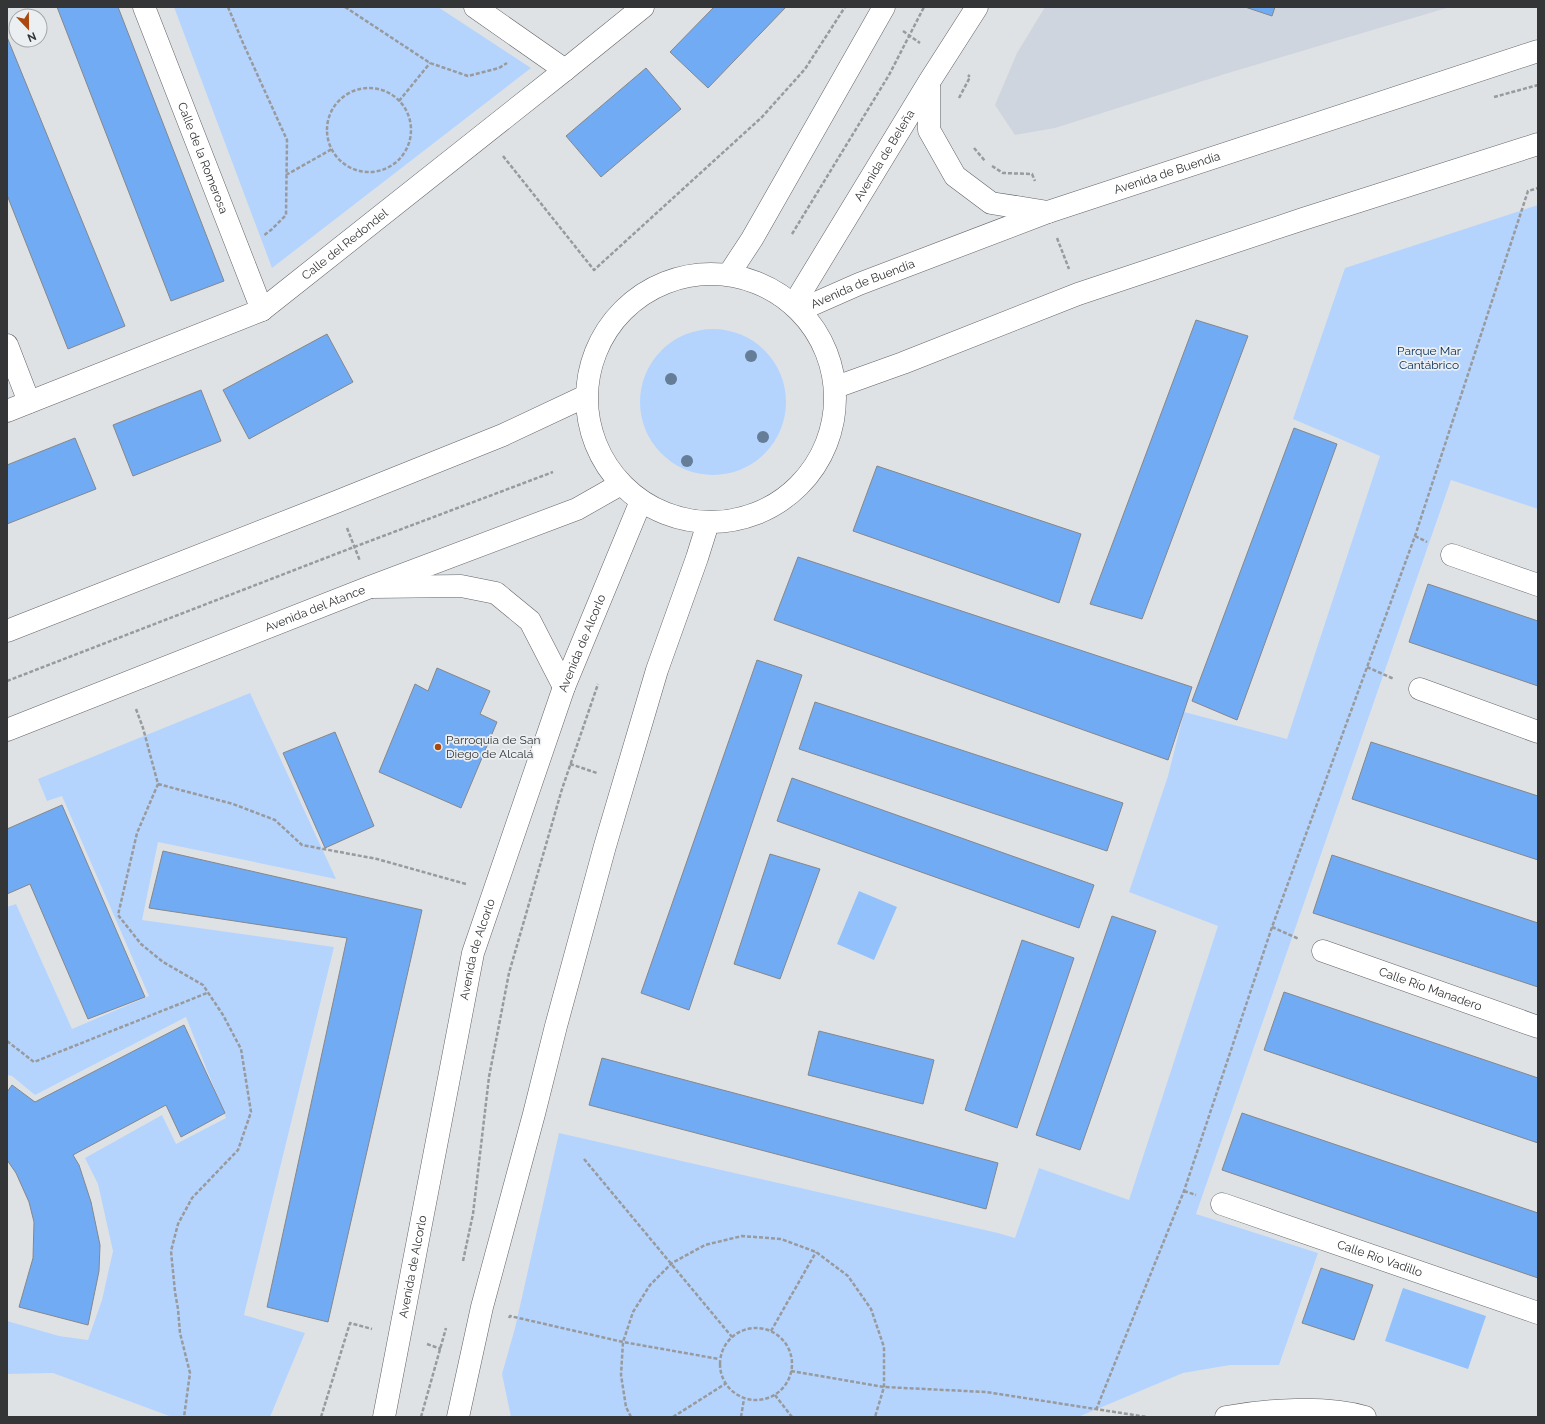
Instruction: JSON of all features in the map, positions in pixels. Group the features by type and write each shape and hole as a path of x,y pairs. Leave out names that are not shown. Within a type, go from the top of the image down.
{"street":[{"name":"Calle de la Romerosa","path":"144,7 262,310"},
{"path":"475,7 530,47 565,70"},
{"name":"Calle del Redondel","path":"7,411 262,310 643,7"},
{"name":"Avenida de Beleña","path":"797,307 929,82 976,7"},
{"path":"729,274 752,239 882,11"},
{"name":"Avenida de Buendía","path":"797,307 1048,212 1538,51"},
{"path":"929,82 929,130 955,176 991,203 1048,212"},
{"path":"836,387 903,363 1078,294 1303,219 1538,144"},
{"path":"692,274 729,274 764,284 797,307 825,345 836,387 828,445 793,493 753,516 708,523 673,517 641,501 621,484 595,444 586,396 597,348 625,307 656,286 692,274"},
{"path":"7,345 29,402"},
{"path":"7,631 503,435 586,396"},
{"name":"Avenida del Atance","path":"7,730 370,587 577,509 621,484"},
{"name":"Avenida de Alcorlo","path":"384,1417 473,953 564,687 641,501"},
{"path":"458,1417 482,1307 556,1026 657,670 708,523"},
{"path":"1452,555 1538,585"},
{"path":"370,587 461,586 496,593 530,621 564,687"},
{"path":"1420,690 1538,732"},
{"name":"Calle Río Manadero","path":"1323,951 1538,1027"},
{"name":"Calle Río Vadillo","path":"1222,1204 1538,1314"},
{"path":"1226,1417 1250,1413 1304,1410 1352,1413 1365,1417"}],"path":[{"path":"228,7 288,140 286,215 271,230 239,252"},
{"path":"345,7 430,63 468,76 499,68 530,47"},
{"path":"485,134 594,270 762,117 805,69 845,7"},
{"path":"792,234 889,75 924,7"},
{"path":"882,11 909,35 970,77 958,99"},
{"path":"399,101 430,63"},
{"path":"361,88 388,92 399,101 406,112 410,125 410,138 405,151 396,162 384,169 370,172 355,170 343,163 333,153 332,149 328,140 327,126 330,112 338,101 349,93 361,88"},
{"path":"972,146 986,162"},
{"path":"286,176 332,149"},
{"path":"992,166 1003,173 1032,174 1048,212 1078,294"},
{"path":"1096,1410 1184,1191 1272,927 1415,536 1528,191 1538,188"},
{"path":"7,681 553,472"},
{"path":"336,502 370,587"},
{"path":"462,1265 473,1214 489,1077 508,974 571,764 599,681"},
{"path":"126,684 143,728 158,784 137,833 118,915 141,944 157,958 203,985 223,1015 241,1049 251,1112 238,1150 192,1198 178,1224 171,1251 180,1333 190,1373 184,1417"},
{"path":"541,753 624,783"},
{"path":"158,784 233,804 275,820 302,845 377,859 493,892"},
{"path":"7,1041 34,1062 207,993"},
{"path":"584,1159 732,1337"},
{"path":"631,1417 626,1408 621,1375 623,1342 633,1312 650,1285 672,1263 705,1245 742,1236 781,1239 816,1252 848,1276 871,1308 884,1347 884,1386 876,1417"},
{"path":"771,1331 816,1252"},
{"path":"508,1323 510,1316 623,1342 719,1359"},
{"path":"421,1417 448,1322"},
{"path":"750,1328 760,1328 771,1331 781,1338 788,1348 792,1359 791,1371 788,1381 783,1389 766,1399 755,1401 744,1399 734,1394 721,1377 719,1359 724,1347 732,1337 750,1328"},
{"path":"791,1371 884,1386 986,1392 1147,1417"},
{"path":"673,1417 725,1384"},
{"path":"775,1395 792,1417"},
{"path":"741,1417 744,1399"}],"shaded area":[{"path":"1045,7 1450,7 1225,74 1055,128 1015,135 995,105 1017,53"},
{"path":"859,891 897,907 874,960 837,944"},
{"path":"1403,1288 1486,1316 1468,1369 1385,1341"}],"green space":[{"path":"174,7 438,7 531,68 272,268"},
{"name":"Parque Mar Cantábrico","path":"1538,205 1538,509 1451,480 1196,1214 1318,1253 1279,1365 1230,1365 1183,1373 1078,1417 511,1417 502,1374 515,1328 559,1133 1015,1238 1039,1168 1129,1200 1218,926 1129,892 1168,776 1184,712 1287,739 1380,456 1293,419 1345,268"},
{"path":"706,329 720,329 748,337 760,345 770,355 781,374 785,388 785,416 778,437 770,449 760,459 741,470 720,475 706,475 678,467 666,459 656,449 645,430 640,409 640,395 648,367 656,355 666,345 685,334"},
{"path":"250,693 336,879 158,842 142,920 334,947 244,1315 305,1333 270,1417 172,1417 53,1373 7,1374 7,1321 59,1336 88,1340 102,1300 113,1251 98,1184 85,1158 162,1115 176,1144 226,1118 186,1017 35,1095 12,1076 7,1075 7,907 16,904 72,1029 149,996 62,796 47,801 38,779"}],"building":[{"path":"57,7 118,7 224,281 171,301"},
{"path":"714,7 786,7 708,88 670,52"},
{"path":"1245,7 1275,7 1272,16"},
{"path":"7,37 8,48 11,48 125,326 68,349 7,195"},
{"path":"646,68 681,109 601,177 566,136"},
{"path":"1196,320 1248,336 1142,619 1090,604"},
{"path":"327,334 353,382 249,439 223,390"},
{"path":"201,390 221,441 133,476 113,425"},
{"path":"1294,428 1337,444 1237,720 1192,701"},
{"path":"75,438 96,489 7,524 7,465"},
{"path":"877,466 1081,534 1059,603 853,531"},
{"path":"798,557 1192,687 1168,760 774,620"},
{"path":"1428,584 1538,621 1538,686 1409,642"},
{"path":"757,660 802,675 689,1010 641,993"},
{"name":"Parroquia de San Diego de Alcalá","path":"437,668 490,691 480,714 497,722 461,808 379,772 415,684 428,691"},
{"path":"815,702 1123,803 1107,851 799,749"},
{"path":"335,732 374,826 325,848 283,753"},
{"path":"1371,742 1538,796 1538,860 1352,799"},
{"path":"792,778 1094,885 1079,928 777,821"},
{"path":"62,805 145,997 88,1019 30,884 7,894 7,829"},
{"path":"163,851 422,910 328,1322 267,1307 347,938 149,908"},
{"path":"770,854 820,869 780,979 734,964"},
{"path":"1332,855 1538,923 1538,987 1313,913"},
{"path":"1112,916 1156,931 1080,1150 1036,1135"},
{"path":"1022,940 1074,958 1017,1128 965,1110"},
{"path":"1284,992 1538,1078 1538,1143 1264,1050"},
{"path":"184,1025 225,1113 181,1137 166,1105 73,1155 79,1165 91,1202 100,1245 99,1271 88,1325 19,1307 33,1258 34,1222 29,1202 16,1173 7,1160 7,1092 12,1085 35,1102"},
{"path":"819,1031 934,1060 923,1104 808,1075"},
{"path":"602,1058 998,1163 986,1209 589,1105"},
{"path":"1242,1113 1538,1213 1538,1278 1222,1170"},
{"path":"1321,1268 1373,1285 1354,1340 1302,1323"}],"place":[{"name":"Parroquia de San Diego de Alcalá","path":"438,747"}]}
